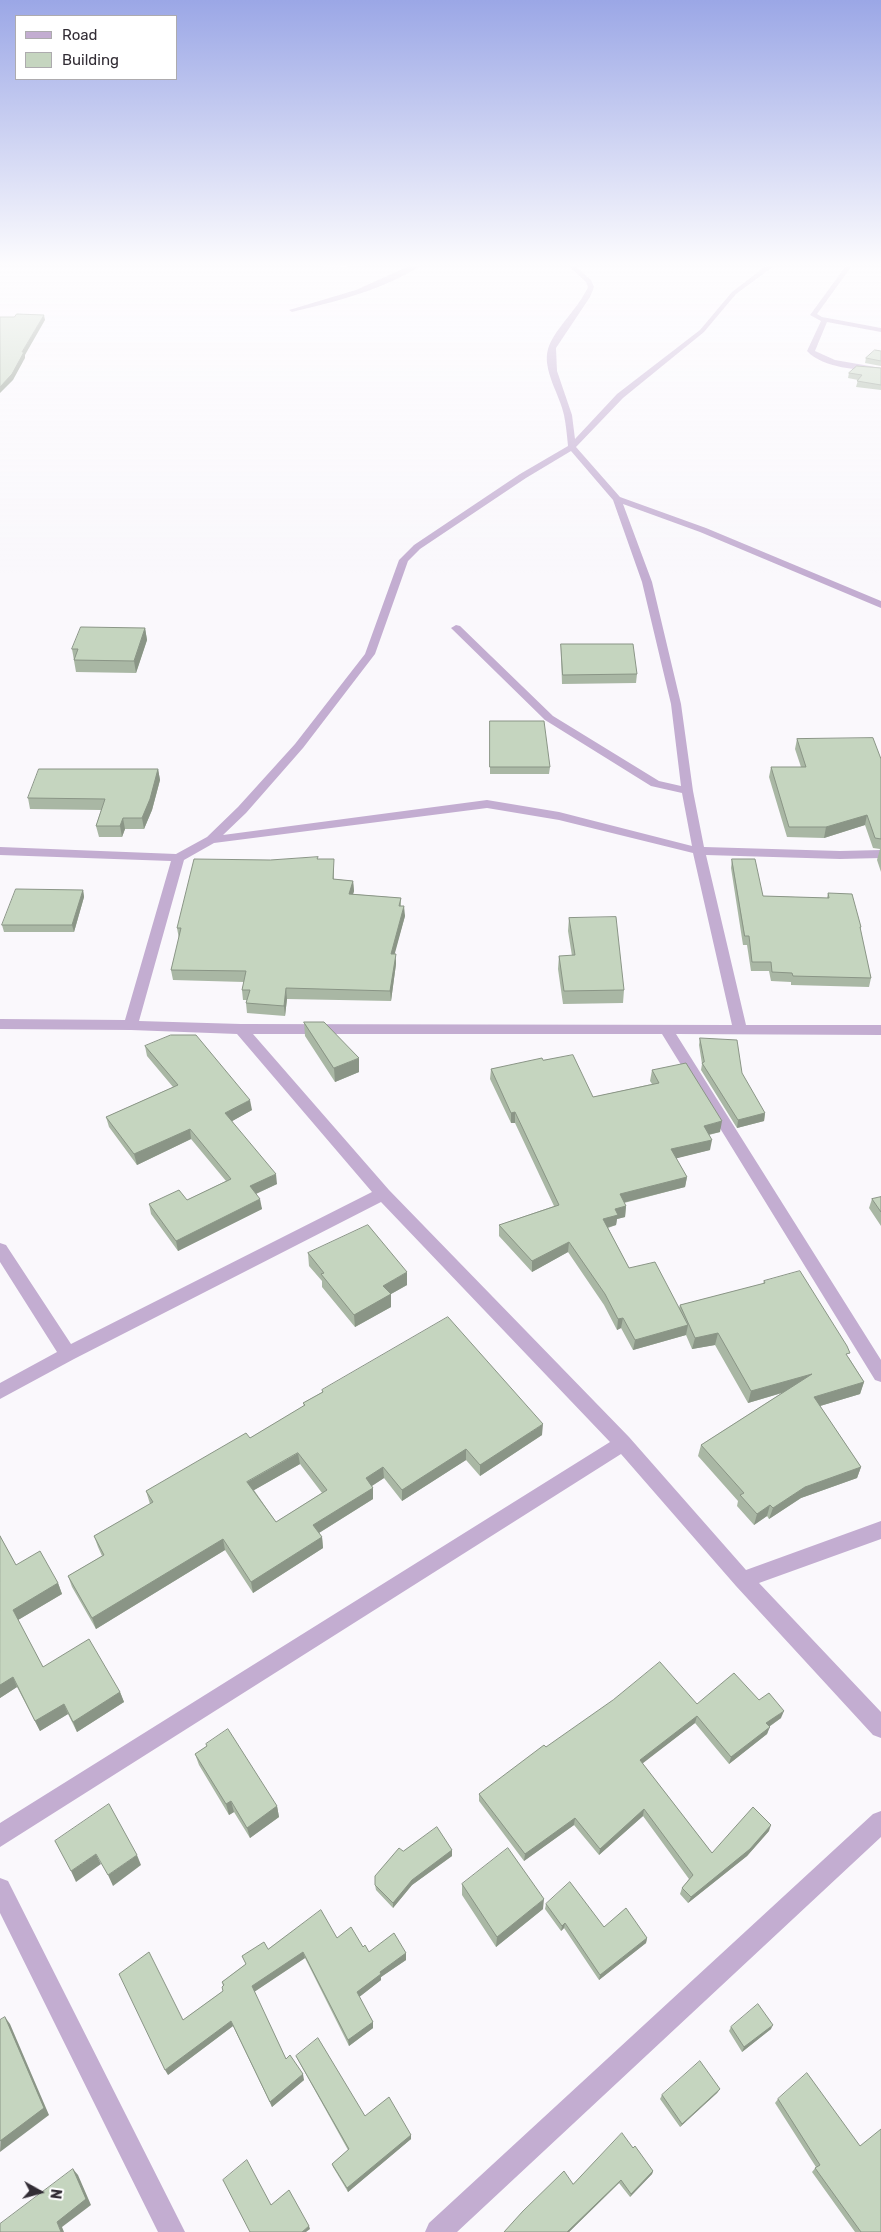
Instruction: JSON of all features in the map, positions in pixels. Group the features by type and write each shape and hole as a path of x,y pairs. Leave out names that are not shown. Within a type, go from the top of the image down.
{"street":[{"path":"553,367 568,415 572,446 617,499 647,582 676,704 687,791 699,851 740,1029"},
{"path":"0,851 178,858 211,840 242,810 299,746 370,654 404,560 417,547 514,482 572,446 620,396 656,367"},
{"path":"866,367 881,370"},
{"path":"617,499 702,530 852,591 881,605"},
{"path":"456,628 549,718 654,784 687,791"},
{"path":"211,840 487,804 559,816 699,851 840,855 881,854"},
{"path":"131,1025 178,858"},
{"path":"0,1024 131,1025 242,1029 881,1030"},
{"path":"242,1029 383,1194 622,1443 743,1580 881,1727"},
{"path":"666,1030 881,1375"},
{"path":"0,1392 68,1354 383,1194"},
{"path":"0,1249 68,1354"},
{"path":"0,1836 622,1443"},
{"path":"743,1580 881,1530"},
{"path":"438,2232 881,1822"},
{"path":"0,1889 172,2232"}],"building":[{"path":"0,367 16,367 12,374 0,387"},
{"path":"856,367 881,368 881,385 857,381 862,375 849,373"},
{"path":"81,627 145,628 134,661 74,660 78,649 72,649"},
{"path":"561,644 633,644 637,674 563,675"},
{"path":"490,721 544,721 550,767 490,767"},
{"path":"873,738 881,759 881,839 875,838 867,815 826,827 789,827 771,767 806,767 797,739"},
{"path":"39,769 158,769 150,799 142,818 123,818 120,826 96,826 105,799 28,798"},
{"path":"318,857 317,859 334,859 333,879 353,881 349,894 401,898 399,906 404,906 391,954 396,954 390,991 286,988 284,1006 246,1003 250,990 242,990 246,971 171,970 181,928 177,928 194,859 270,860"},
{"path":"732,859 755,859 763,896 829,898 828,893 852,894 871,978 793,976 792,973 772,972 771,962 752,962 749,936 745,936"},
{"path":"16,889 83,890 72,925 2,925"},
{"path":"616,917 624,990 564,991 559,956 575,955 569,918"},
{"path":"304,1022 324,1022 359,1058 334,1068"},
{"path":"171,1035 196,1035 250,1100 225,1113 276,1174 250,1186 260,1199 176,1241 149,1204 179,1190 187,1200 231,1179 190,1129 134,1154 106,1117 178,1085 145,1046"},
{"path":"700,1038 737,1040 742,1073 765,1113 738,1120 702,1063 704,1062"},
{"path":"573,1055 593,1097 659,1083 652,1070 686,1063 722,1121 704,1126 712,1140 671,1149 687,1177 620,1194 626,1206 615,1209 618,1215 603,1219 629,1268 655,1262 688,1325 635,1340 623,1318 618,1319 605,1294 569,1242 532,1261 499,1225 559,1205 515,1112 511,1113 491,1069 542,1058 543,1060"},
{"path":"881,1197 881,1212 872,1199"},
{"path":"368,1225 407,1272 383,1286 391,1294 354,1315 321,1274 324,1273 308,1253"},
{"path":"800,1271 847,1346 850,1353 846,1354 864,1382 814,1397 861,1467 805,1487 773,1508 770,1505 757,1514 740,1495 744,1493 701,1445 812,1374 751,1391 718,1333 695,1338 680,1305 765,1283 764,1281"},
{"path":"448,1317 543,1424 480,1465 466,1449 402,1490 383,1467 366,1478 373,1488 313,1525 322,1537 251,1582 223,1539 92,1618 68,1576 104,1555 94,1536 153,1502 146,1491 246,1433 250,1438 305,1405 303,1403 323,1392 322,1390","holes":["298,1453 327,1490 276,1522 247,1482"]},
{"path":"0,1536 16,1565 40,1551 58,1583 13,1610 43,1667 89,1639 120,1692 73,1722 64,1704 35,1721 13,1677 0,1685"},
{"path":"660,1662 697,1704 734,1673 759,1700 769,1693 784,1711 766,1723 770,1727 731,1757 697,1716 640,1760 712,1853 753,1807 771,1825 750,1849 691,1897 682,1888 693,1875 644,1809 600,1849 575,1818 525,1854 479,1794 544,1745 546,1747 613,1700"},
{"path":"228,1729 277,1806 247,1828 231,1801 226,1804 195,1754"},
{"path":"109,1804 137,1855 108,1875 96,1854 71,1871 55,1841"},
{"path":"437,1827 452,1850 412,1880 393,1903 375,1885 375,1876 399,1848 403,1851"},
{"path":"508,1848 544,1899 497,1937 462,1884"},
{"path":"570,1882 604,1927 626,1908 647,1938 600,1975 565,1923 562,1926 546,1904"},
{"path":"321,1910 337,1938 351,1927 363,1947 365,1945 369,1952 394,1933 406,1953 357,1992 373,2022 348,2040 303,1952 252,1986 286,2059 290,2055 303,2074 270,2102 231,2021 165,2070 119,1974 149,1952 183,2020 223,1991 222,1987 224,1985 222,1982 246,1964 242,1956 264,1942 268,1949"},
{"path":"758,2004 773,2025 744,2047 731,2027"},
{"path":"5,2017 44,2108 0,2141 0,2020"},
{"path":"318,2038 365,2116 389,2097 411,2135 347,2188 332,2164 349,2149 296,2056"},
{"path":"700,2061 720,2089 682,2124 662,2095"},
{"path":"807,2073 860,2146 881,2129 881,2232 861,2232 815,2168 820,2165 778,2099"},
{"path":"622,2133 633,2148 635,2146 653,2171 631,2194 621,2180 567,2232 504,2232 564,2171 573,2184"},
{"path":"247,2160 271,2205 289,2190 309,2226 302,2232 250,2232 223,2180"},
{"path":"73,2169 86,2199 57,2222 61,2232 0,2232 0,2224"}]}
